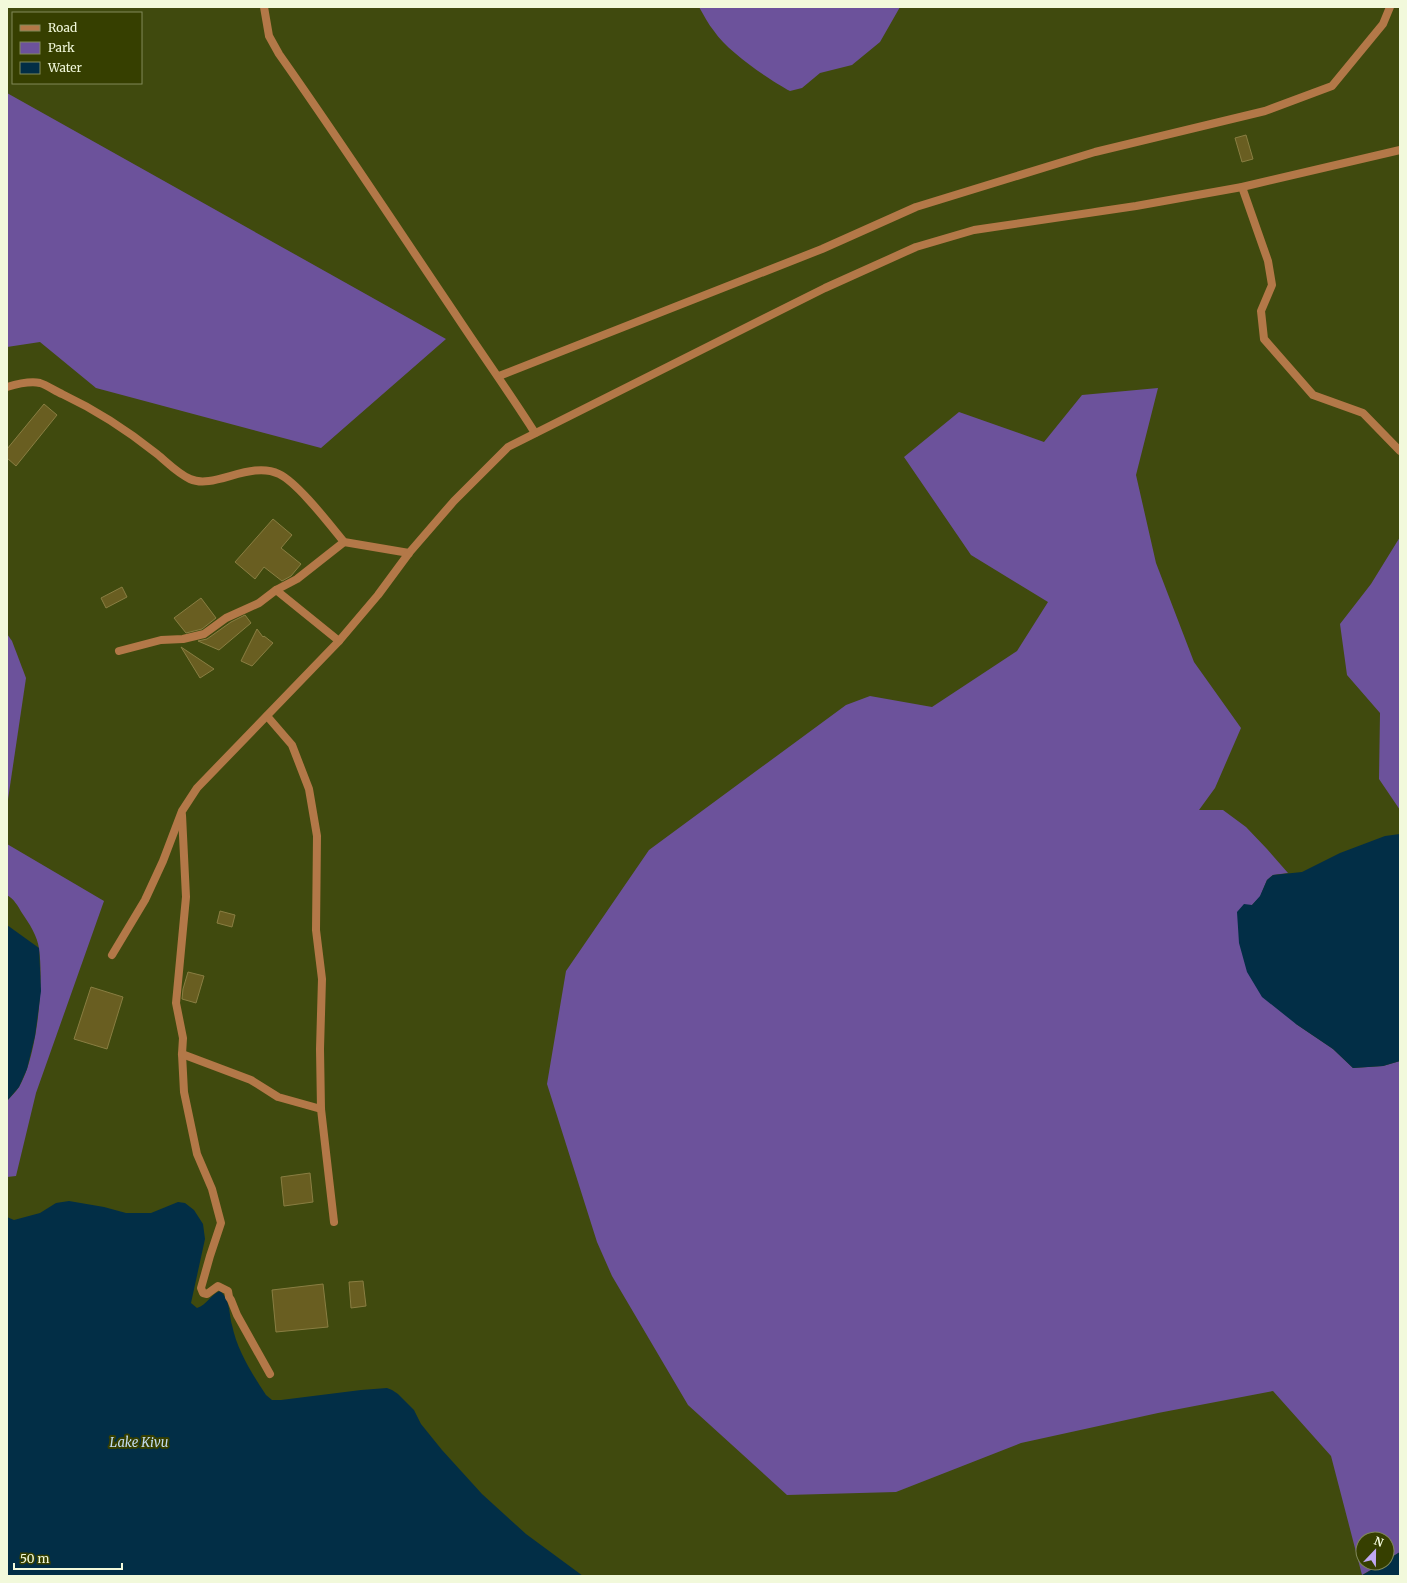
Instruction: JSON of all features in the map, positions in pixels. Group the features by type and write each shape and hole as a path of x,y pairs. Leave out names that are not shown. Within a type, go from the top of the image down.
{"street":[{"path":"264,7 269,36 279,54 382,203 454,313 499,376 535,433"},
{"path":"499,376 822,249 916,207 1095,152 1265,111 1332,86 1383,24 1390,7"},
{"path":"112,955 145,900 163,861 182,810 197,788 339,641 454,501 508,447 825,288 916,248 974,230 1136,206 1242,187 1400,150"},
{"path":"1242,187 1268,261 1272,285 1261,311 1264,339 1313,395 1363,413 1400,451"},
{"path":"7,387 20,383 40,383 89,407 119,426 158,454 178,472 192,480 204,483 244,472 264,470 280,474 292,484 344,542 410,553"},
{"path":"119,651 161,640 183,639 204,634 226,618 259,602 276,590 297,579 344,542"},
{"path":"276,590 339,641"},
{"path":"266,716 292,745 309,789 317,836 316,930 322,979 320,1048 321,1109 334,1222"},
{"path":"182,810 186,897 176,1003 183,1038 182,1054 184,1092 198,1154 212,1189 221,1224 201,1288 203,1293 207,1294 218,1286 228,1291 237,1316 270,1374"},
{"path":"182,1054 251,1080 278,1097 321,1109"}],"green space":[{"path":"699,7 900,7 880,42 852,65 820,73 802,88 790,91 771,80 729,48 720,39"},
{"path":"7,93 446,339 321,448 96,388 40,342 7,347"},
{"path":"1158,388 1136,475 1156,563 1194,662 1241,728 1215,788 1199,810 1223,810 1246,827 1288,873 1273,875 1267,880 1260,897 1252,905 1244,905 1296,1024 1333,1049 1353,1068 1383,1066 1400,1061 1400,1552 1395,1555 1395,1531 1355,1531 1355,1548 1331,1456 1273,1391 1158,1413 1021,1443 896,1492 787,1495 688,1405 612,1276 597,1242 547,1084 566,971 649,850 846,705 870,696 932,707 1017,651 1048,602 971,555 904,457 959,412 1044,442 1082,395"},
{"path":"1400,537 1400,810 1379,779 1380,713 1347,675 1340,624 1371,584"},
{"path":"7,634 12,641 26,678 7,806"},
{"path":"7,844 104,901 36,1093 16,1176 7,1177 7,1101 19,1087 30,1058 38,1020 41,981 37,940 17,905 7,895"},
{"path":"1361,1571 1369,1571 1362,1575"}],"water":[{"path":"1400,834 1400,1061 1383,1066 1353,1068 1333,1049 1296,1024 1262,997 1247,972 1239,943 1237,912 1244,904 1252,905 1260,896 1267,880 1273,875 1302,872 1340,853 1385,836"},
{"path":"7,925 39,948 41,991 35,1036 27,1069 19,1087 7,1101"},
{"name":"Lake Kivu","path":"69,1201 104,1207 126,1213 151,1213 178,1202 185,1203 194,1210 203,1224 205,1239 191,1303 197,1308 204,1304 217,1292 220,1291 223,1294 229,1306 237,1344 250,1370 266,1395 272,1400 281,1400 361,1390 387,1388 392,1390 414,1410 421,1424 442,1450 482,1494 526,1534 583,1576 7,1576 7,1217 14,1220 40,1213 56,1203"},
{"path":"1400,1552 1400,1576 1361,1576 1369,1571 1395,1571 1395,1555"}],"building":[{"path":"1246,135 1253,159 1242,162 1235,138"},
{"path":"44,404 57,415 16,466 7,458 7,449"},
{"path":"273,519 292,535 281,548 301,564 291,576 282,581 264,567 255,579 235,562"},
{"path":"122,587 127,597 106,608 101,598"},
{"path":"201,598 216,618 202,629 186,633 174,618"},
{"path":"245,615 251,623 219,650 198,641 207,639 231,622"},
{"path":"257,629 263,637 264,636 273,643 252,666 241,661"},
{"path":"181,647 214,669 200,678"},
{"path":"220,911 235,915 232,927 217,923"},
{"path":"188,972 204,976 196,1003 182,999"},
{"path":"91,987 123,997 107,1049 74,1039"},
{"path":"310,1173 313,1202 284,1206 281,1177"},
{"path":"363,1281 366,1306 351,1308 349,1282"},
{"path":"323,1284 328,1327 276,1332 272,1290"}]}
